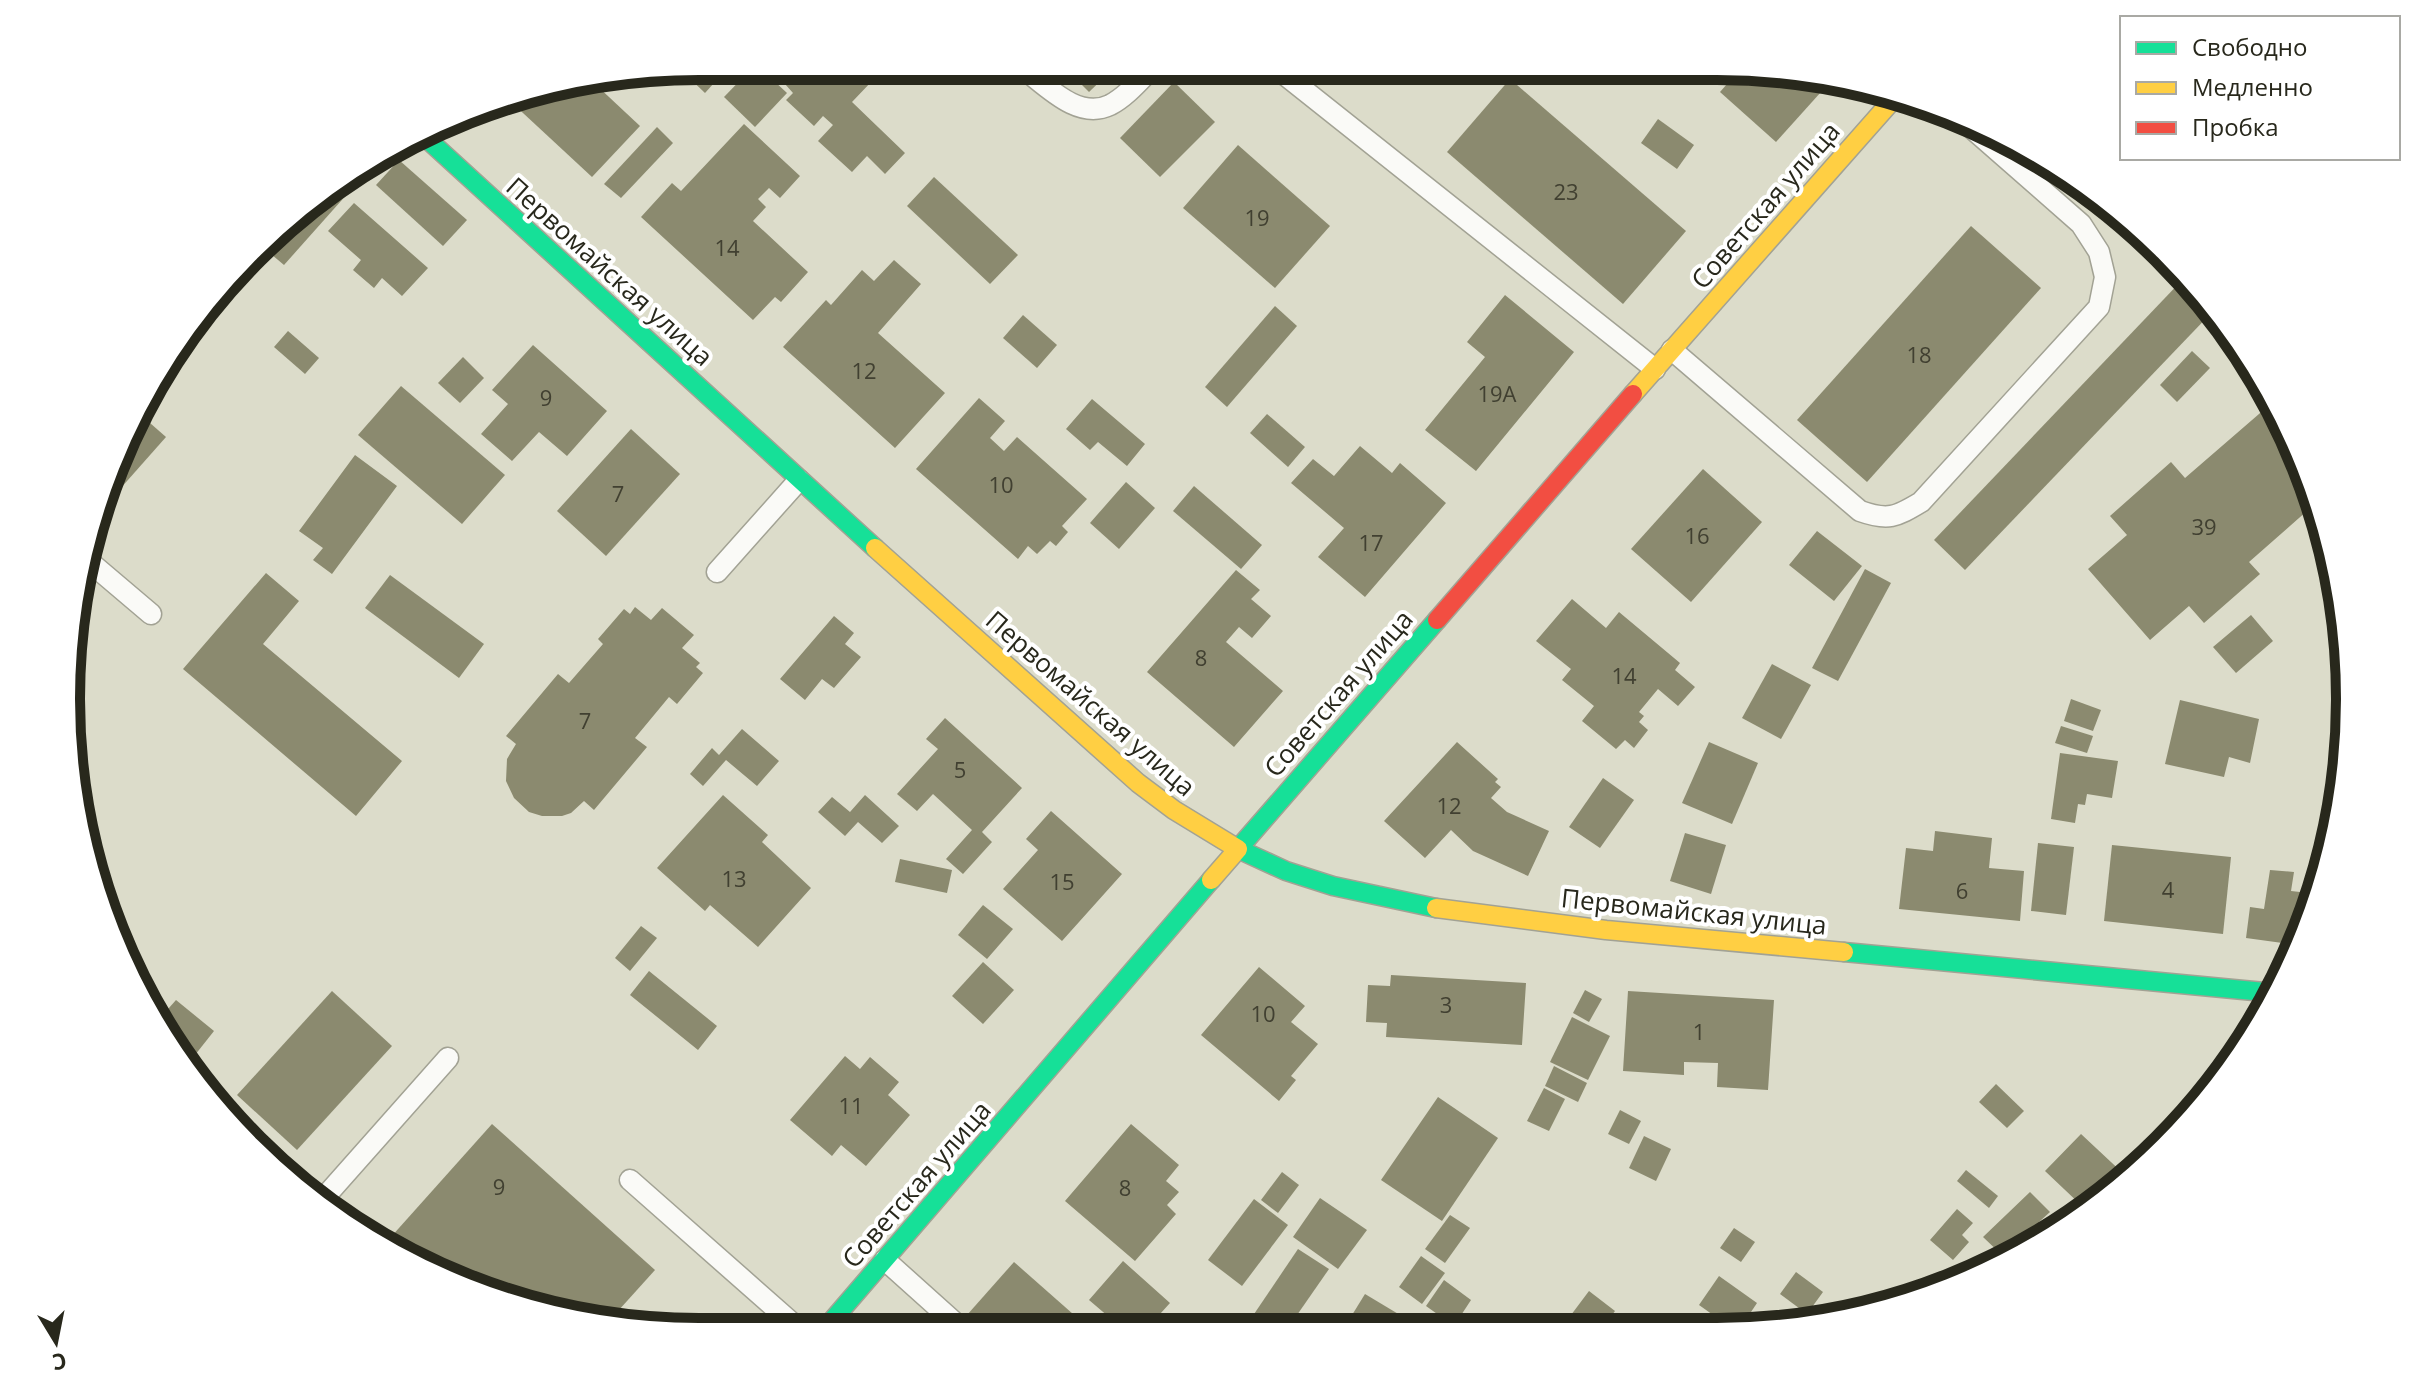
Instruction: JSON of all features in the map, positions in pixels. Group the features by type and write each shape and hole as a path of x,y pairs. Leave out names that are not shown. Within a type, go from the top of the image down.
{"street":[{"name":"Советская улица","path":"834,1318 1238,849 1889,105"},
{"name":"Первомайская улица","path":"430,142 799,480 1138,783 1174,810 1238,849 1286,871 1333,886 1462,913 1621,932 2262,992"}],"lane":[{"path":"1039,80 1074,106 1088,109 1108,106 1140,80"},
{"path":"1291,80 1655,369"},
{"path":"1672,350 1860,511 1880,518 1901,514 1921,502 2099,307 2105,277 2099,252 2081,224 1988,143"},
{"path":"717,572 799,480"},
{"path":"95,566 151,614"},
{"path":"327,1194 448,1058"},
{"path":"630,1180 786,1318"},
{"path":"885,1260 950,1318"}],"building":[{"path":"692,80 717,80 705,93"},
{"path":"740,80 773,80 787,93 755,127 724,97"},
{"path":"789,80 873,80 852,102 905,153 885,174 867,156 852,172 818,141 833,125 823,116 814,126 786,100 793,93 785,84"},
{"path":"1077,80 1101,80 1089,92"},
{"path":"1511,80 1686,231 1623,304 1447,152"},
{"path":"1730,80 1823,89 1776,142 1720,92"},
{"path":"1174,82 1215,122 1160,177 1120,138"},
{"path":"600,88 640,126 592,177 517,108"},
{"path":"1658,119 1694,145 1677,169 1641,143"},
{"path":"744,124 800,176 780,198 769,188 758,199 766,207 753,221 808,272 781,302 775,297 753,320 641,217 672,183 681,191"},
{"path":"657,127 673,143 621,198 604,184"},
{"path":"1238,145 1330,226 1275,288 1183,208"},
{"path":"399,160 467,220 443,246 376,185"},
{"path":"934,177 1018,255 990,284 907,206"},
{"path":"357,183 357,183 284,265 270,253"},
{"path":"354,203 428,268 402,296 382,278 374,288 353,270 361,260 328,231"},
{"path":"1971,226 2041,288 1867,482 1797,420"},
{"path":"894,260 921,284 878,333 945,393 895,448 783,347 826,300 831,305 862,270 874,281"},
{"path":"2177,285 2205,319 1965,570 1934,540"},
{"path":"1505,295 1574,352 1476,471 1425,430 1485,357 1467,342"},
{"path":"1275,306 1297,326 1227,407 1205,387"},
{"path":"1023,315 1057,345 1037,368 1003,338"},
{"path":"288,331 319,358 305,374 274,347"},
{"path":"533,345 607,411 567,456 539,432 512,461 481,434 508,404 492,390"},
{"path":"2192,351 2210,368 2177,402 2160,385"},
{"path":"463,357 484,378 460,403 438,383"},
{"path":"401,386 505,475 462,524 358,435"},
{"path":"979,398 1005,421 990,438 1004,451 1017,437 1087,499 1062,526 1068,532 1056,546 1050,541 1037,554 1028,546 1018,559 916,469"},
{"path":"1092,399 1145,444 1127,466 1098,442 1090,450 1066,429"},
{"path":"2264,410 2289,462 2306,511 2249,562 2260,574 2204,623 2189,606 2150,640 2088,569 2127,535 2110,516 2171,462 2185,478"},
{"path":"1267,414 1305,447 1288,467 1250,433"},
{"path":"147,420 166,437 115,495"},
{"path":"631,429 680,474 606,556 557,511"},
{"path":"1360,446 1392,473 1400,463 1446,503 1365,597 1318,557 1344,528 1291,483 1313,459 1334,476"},
{"path":"355,455 397,486 332,574 313,560 323,548 299,531"},
{"path":"1703,469 1762,522 1691,602 1631,549"},
{"path":"1126,482 1155,508 1119,549 1090,523"},
{"path":"1194,486 1262,545 1241,569 1173,511"},
{"path":"1817,531 1862,566 1834,601 1789,565"},
{"path":"1865,569 1891,583 1838,681 1812,668"},
{"path":"1236,570 1260,590 1251,599 1271,616 1252,638 1239,627 1226,642 1283,691 1234,747 1147,672"},
{"path":"266,573 299,601 263,644 402,761 356,816 183,669"},
{"path":"390,575 484,644 459,678 365,608"},
{"path":"1572,599 1606,628 1619,612 1680,663 1675,670 1695,687 1678,706 1658,689 1639,712 1644,716 1639,722 1648,730 1634,748 1625,740 1616,749 1582,721 1594,706 1562,680 1571,669 1536,641"},
{"path":"635,607 651,620 662,608 694,635 682,648 700,663 696,667 703,673 677,704 669,697 635,738 647,747 594,810 584,801 571,813 562,816 542,816 529,812 514,798 506,781 507,759 516,744 506,736 558,674 569,683 603,644 598,639 624,609 630,614"},
{"path":"2251,615 2273,641 2236,673 2213,647"},
{"path":"834,616 854,633 845,644 861,657 834,688 822,679 805,700 780,679"},
{"path":"1772,664 1811,685 1781,739 1742,718"},
{"path":"2071,699 2101,710 2093,731 2064,721"},
{"path":"2180,700 2259,719 2250,763 2229,757 2224,777 2165,764"},
{"path":"945,718 1022,788 982,832 992,842 963,874 946,859 972,830 933,794 917,811 897,794 938,749 926,739"},
{"path":"2061,726 2093,736 2087,753 2055,743"},
{"path":"742,729 779,761 757,786 726,760 703,786 690,774 712,748 719,755"},
{"path":"1457,742 1498,779 1495,782 1501,787 1491,798 1507,812 1549,831 1528,876 1473,851 1451,830 1425,858 1384,821"},
{"path":"1709,742 1758,763 1732,824 1682,803"},
{"path":"2060,753 2118,761 2112,798 2087,794 2085,805 2078,804 2075,823 2051,819"},
{"path":"1603,778 1634,800 1600,848 1569,827"},
{"path":"723,795 768,835 762,842 811,888 758,947 710,905 705,911 657,868"},
{"path":"865,795 899,826 882,843 858,822 845,836 818,812 832,797 850,812"},
{"path":"1051,811 1122,874 1062,941 1003,889 1038,850 1026,839"},
{"path":"1935,831 1992,838 1989,868 2024,871 2020,921 1899,909 1906,848 1933,851"},
{"path":"1685,833 1726,845 1711,894 1670,881"},
{"path":"2038,843 2074,847 2066,915 2031,911"},
{"path":"2112,845 2231,857 2223,934 2104,921"},
{"path":"900,859 952,870 947,893 895,882"},
{"path":"2270,870 2294,872 2291,891 2305,893 2286,943 2246,938 2250,907 2264,909"},
{"path":"983,905 1013,929 987,959 958,935"},
{"path":"641,926 657,938 630,971 615,958"},
{"path":"983,962 1014,990 983,1024 952,996"},
{"path":"1259,967 1305,1006 1291,1022 1318,1044 1291,1076 1296,1080 1279,1101 1201,1035"},
{"path":"649,971 717,1026 698,1050 630,995"},
{"path":"1391,975 1526,983 1522,1045 1386,1037 1387,1023 1366,1022 1368,985 1390,986"},
{"path":"1585,990 1602,999 1589,1022 1573,1013"},
{"path":"332,991 392,1046 297,1150 237,1095"},
{"path":"1628,991 1774,1000 1768,1090 1717,1087 1718,1063 1684,1062 1684,1075 1623,1071"},
{"path":"176,1000 214,1031 195,1055 184,1043 165,1012"},
{"path":"1572,1017 1610,1036 1588,1080 1550,1062"},
{"path":"845,1056 860,1069 870,1057 899,1082 888,1095 910,1115 866,1166 841,1145 832,1156 790,1120"},
{"path":"1554,1066 1587,1083 1578,1102 1545,1086"},
{"path":"1996,1084 2024,1111 2007,1128 1979,1102"},
{"path":"1544,1088 1565,1099 1549,1131 1527,1121"},
{"path":"1438,1097 1498,1138 1442,1221 1381,1180"},
{"path":"1620,1110 1641,1121 1629,1144 1608,1134"},
{"path":"492,1124 655,1270 616,1313 539,1297 500,1285 462,1271 392,1236"},
{"path":"1131,1124 1179,1165 1166,1181 1179,1192 1167,1205 1176,1214 1135,1261 1065,1201"},
{"path":"2081,1134 2119,1169 2078,1202 2045,1171"},
{"path":"1644,1136 1671,1149 1656,1181 1629,1168"},
{"path":"1966,1170 1998,1196 1989,1208 1957,1181"},
{"path":"1282,1172 1299,1185 1278,1213 1261,1200"},
{"path":"2030,1192 2050,1212 2039,1222 2042,1225 1997,1251 1983,1237"},
{"path":"1320,1198 1367,1230 1338,1269 1293,1237"},
{"path":"1254,1199 1288,1225 1242,1286 1208,1260"},
{"path":"1957,1209 1973,1223 1962,1235 1969,1242 1953,1260 1930,1240"},
{"path":"1450,1215 1470,1228 1445,1263 1425,1249"},
{"path":"1734,1228 1755,1242 1741,1262 1720,1248"},
{"path":"1298,1249 1329,1269 1295,1318 1251,1318"},
{"path":"1421,1256 1445,1273 1422,1304 1399,1287"},
{"path":"1123,1261 1170,1303 1160,1314 1165,1318 1110,1318 1089,1300"},
{"path":"1014,1262 1078,1318 970,1318 967,1315"},
{"path":"1796,1272 1823,1292 1809,1311 1804,1312 1780,1294"},
{"path":"1719,1276 1757,1303 1748,1317 1717,1318 1699,1305"},
{"path":"1444,1280 1471,1300 1459,1318 1443,1318 1426,1306"},
{"path":"1589,1291 1615,1311 1610,1318 1569,1318"},
{"path":"1365,1294 1400,1315 1398,1318 1350,1318"}],"traffic: fast":[{"path":"430,142 875,548"},
{"path":"1436,908 1333,886 1286,871 1238,849 1437,620"},
{"path":"834,1318 1211,880"},
{"path":"1844,952 2262,992"}],"traffic: slow":[{"path":"1633,394 1889,105"},
{"path":"875,548 1138,783 1174,810 1238,849 1211,880"},
{"path":"1436,908 1606,930 1844,952"}],"traffic: jam":[{"path":"1437,620 1633,394"}]}
